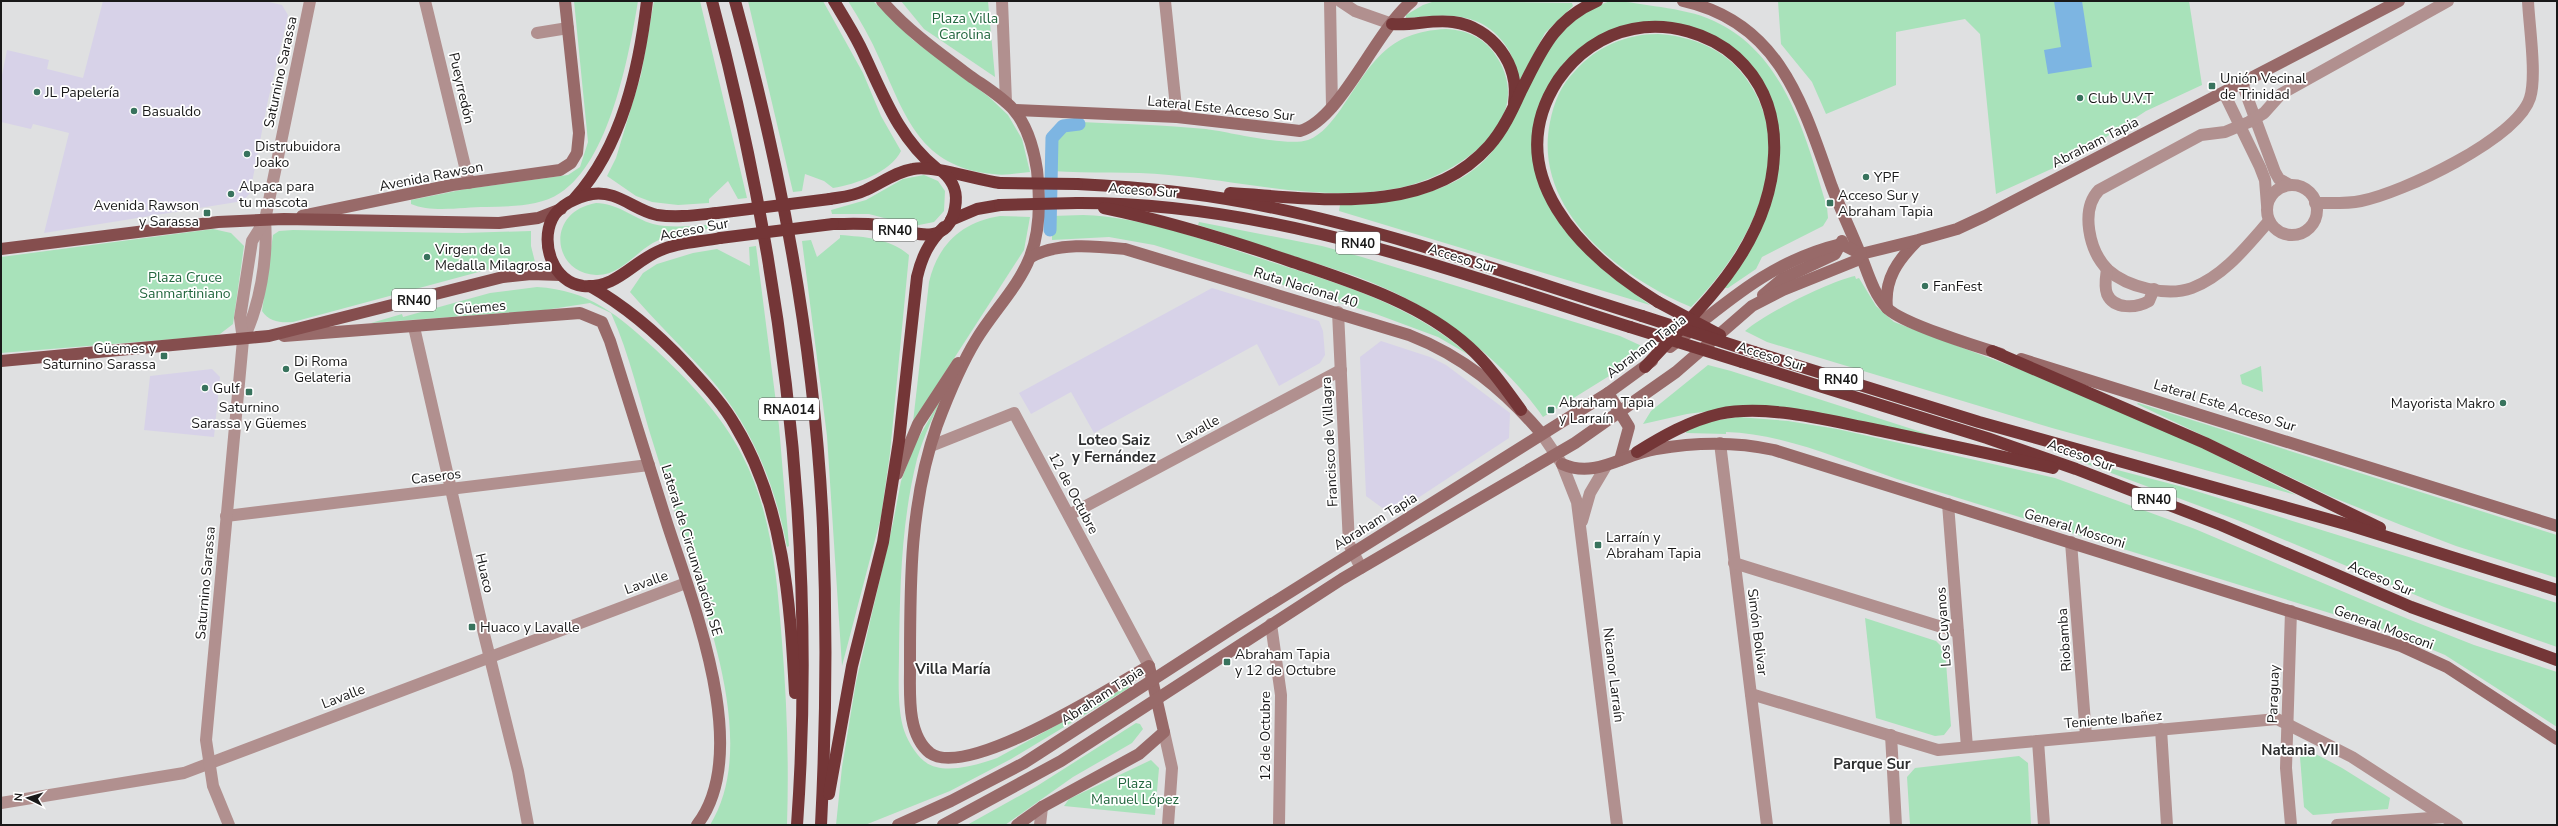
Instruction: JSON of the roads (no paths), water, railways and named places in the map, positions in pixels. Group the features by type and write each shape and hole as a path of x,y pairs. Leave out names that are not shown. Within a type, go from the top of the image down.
{"highway":[{"path":"573,200 595,173 616,132 638,58 647,1"},
{"name":"RNA014","path":"712,1 760,205 787,388 801,576 803,676 798,825"},
{"name":"RNA014","path":"735,1 761,101 786,218 801,312 814,420 822,521 825,594 826,736 822,825"},
{"path":"822,825 852,666 883,542 893,485 917,276 922,257 931,242 947,223 956,203 956,192 953,184 914,147 898,125 835,1"},
{"path":"1159,189 1346,199 1371,198 1405,193 1440,181 1470,164 1489,145 1512,110 1545,43 1572,15 1597,1"},
{"path":"1392,24 1410,25 1436,21 1452,22 1464,24 1487,34 1504,54 1510,66 1514,87 1512,110"},
{"path":"1645,367 1698,308 1741,256 1756,227 1767,195 1775,151 1774,133 1768,106 1757,83 1740,61 1730,52 1707,38 1683,30 1658,27 1633,29 1608,37 1573,61 1554,87 1547,103 1539,142 1540,163 1545,184 1566,224 1600,262 1658,302 1742,347"},
{"name":"Acceso Sur","path":"2557,590 2247,496 1980,422 1451,256 1315,217 1262,206 1159,189 1077,184 1000,183 920,168 904,171 865,191 830,199 681,216 657,214 638,209 620,198 602,193 573,200 561,209 552,219 548,243 552,261 561,275 575,284 590,286 604,284 621,277 661,250 720,238 833,224 880,225 918,235 933,234 947,223 977,209 1000,205 1126,203 1177,208 1304,229 1374,247 1987,438 2105,480 2241,533 2418,610 2557,660"},
{"path":"1077,203 1186,228 1381,293 1422,315 1469,347 1505,387 1521,410"},
{"path":"590,286 618,303 648,326 701,381 735,424 756,465 772,508 785,584 793,646 800,787"},
{"path":"1992,351 2205,443 2425,549"},
{"path":"1637,452 1672,431 1706,418 1735,412 1761,412 1806,416 1849,424 2105,480"}],"main road":[{"name":"Avenida Rawson","path":"1,249 218,222 284,219 499,223 538,218 561,209"},
{"name":"Güemes","path":"1,361 242,340 269,336 490,280 531,274 561,275"}],"street":[{"name":"Saturnino Sarassa","path":"229,825 213,786 206,740 242,340 254,316 266,240 265,220 310,1"},
{"name":"Pueyrredón","path":"425,1 469,183"},
{"path":"536,33 568,28 564,1"},
{"path":"882,1 922,39 1010,106 1028,136 1037,171 1038,210 1031,257 973,344 946,379 918,424 893,485"},
{"path":"1002,1 1010,106"},
{"path":"1165,1 1178,117"},
{"path":"1330,1 1332,107"},
{"path":"1340,1 1355,12 1392,24"},
{"name":"Lateral Este Acceso Sur","path":"1010,106 1178,117 1300,131 1316,124 1332,107 1392,24 1412,1"},
{"name":"Lateral Este Acceso Sur","path":"1684,1 1716,11 1729,18 1759,41 1775,59 1797,92 1872,284 1887,308 1902,319 1992,351 2200,413 2557,526"},
{"name":"Abraham Tapia","path":"943,825 1033,778 1156,700 1271,624 1361,568 1559,459 1620,410 1676,372 1752,306 1790,287 1855,261 1861,254 1957,229 1985,216 2399,1"},
{"path":"2269,221 2230,264 2208,281 2190,289 2176,291 2142,287 2116,276 2107,269 2091,238 2088,205 2092,197 2099,190 2201,135 2225,132 2255,118 2264,113 2281,94 2448,1"},
{"path":"2315,203 2362,201 2423,178 2492,139 2519,116 2526,108 2533,86 2528,1"},
{"name":"Avenida Rawson","path":"284,219 469,183 560,170 571,163 577,154 579,133 568,28"},
{"path":"2224,93 2265,180 2269,221 2280,233 2297,235 2311,226 2315,219 2315,203 2306,190 2290,185 2280,179 2275,172 2242,83"},
{"path":"2267,205 2275,191 2290,185"},
{"path":"1752,306 1782,279 1834,254 1841,244 1846,220"},
{"path":"1887,308 1886,295 1891,274 1901,258 1918,240"},
{"path":"1841,244 1861,254"},
{"name":"Abraham Tapia","path":"898,825 951,801 1024,762 1541,433 1608,393 1645,367 1734,295 1771,270 1792,260 1841,244"},
{"name":"Ruta Nacional 40","path":"1031,257 1048,250 1076,247 1125,249 1338,312 1410,335 1446,350 1485,378 1521,410 1541,433"},
{"path":"2107,269 2106,287 2108,295 2113,301 2126,306 2139,307 2149,301 2154,289"},
{"name":"Francisco de Villagra","path":"1338,312 1349,544 1361,568"},
{"name":"Güemes","path":"269,336 414,327 580,313 596,319"},
{"name":"Lateral de Circunvalación SE","path":"596,319 602,322 610,341 708,654 716,698 719,759 715,789 711,800 697,825"},
{"name":"Huaco","path":"414,327 490,657 518,770 528,825"},
{"path":"973,344 956,381 931,446 919,493 910,571 911,708 914,724 925,748 932,754 952,758 994,748 1037,729 1149,666 1172,768 1168,825"},
{"name":"Lavalle","path":"1069,516 1340,370"},
{"path":"1608,393 1620,410 1629,427 1620,460"},
{"name":"12 de Octubre","path":"931,446 1014,413 1149,666"},
{"name":"Nicanor Larraín","path":"1541,433 1559,459 1574,492 1580,528 1617,825"},
{"name":"General Mosconi","path":"1559,459 1585,469 1606,466 1637,452 1688,444 1720,443 1774,450 2291,611 2428,657 2461,676 2557,739"},
{"name":"Simón Bolivar","path":"1720,443 1767,825"},
{"name":"Caseros","path":"226,516 649,465"},
{"name":"Nicanor Larraín","path":"1580,528 1590,493 1606,466"},
{"name":"Los Cuyanos","path":"1948,504 1967,747"},
{"name":"Riobamba","path":"2071,542 2086,736"},
{"path":"1734,563 1958,632"},
{"name":"Lavalle","path":"1,803 184,773 209,762 686,583"},
{"name":"Paraguay","path":"2291,611 2286,768 2291,825"},
{"name":"12 de Octubre","path":"1271,624 1281,695 1279,825"},
{"name":"Teniente Ibañez","path":"1751,694 1938,750 2277,719 2352,757 2457,825"},
{"path":"2161,729 2167,825"},
{"path":"1017,825 1042,807 1139,754 1164,732"},
{"path":"1891,736 1896,825"},
{"path":"2038,741 2044,825"},
{"path":"1040,825 1042,807"},
{"path":"2336,825 2444,817"}],"water":[{"path":"2054,1 2082,1 2092,67 2048,74 2044,50 2061,47"}],"waterway":[{"path":"1050,230 1052,138 1063,126 1079,124"}],"place":[{"name":"Unión Vecinal de Trinidad","path":"2212,86"},
{"name":"JL Papelería","path":"37,92"},
{"name":"Club U.V.T","path":"2080,98"},
{"name":"Basualdo","path":"134,111"},
{"name":"Distrubuidora Joako","path":"247,154"},
{"name":"YPF","path":"1866,177"},
{"name":"Alpaca para tu mascota","path":"231,194"},
{"name":"Acceso Sur y Abraham Tapia","path":"1830,203"},
{"name":"Avenida Rawson y Sarassa","path":"207,213"},
{"name":"Virgen de la Medalla Milagrosa","path":"427,257"},
{"name":"FanFest","path":"1925,286"},
{"name":"Güemes y Saturnino Sarassa","path":"164,356"},
{"name":"Di Roma Gelateria","path":"286,369"},
{"name":"Gulf","path":"205,388"},
{"name":"Saturnino Sarassa y Güemes","path":"249,392"},
{"name":"Mayorista Makro","path":"2503,403"},
{"name":"Abraham Tapia y Larraín","path":"1551,410"},
{"name":"Larraín y Abraham Tapia","path":"1598,545"},
{"name":"Huaco y Lavalle","path":"472,627"},
{"name":"Abraham Tapia y 12 de Octubre","path":"1227,662"}],"district":[{"name":"Loteo Saiz y Fernández","path":"1114,448"},
{"name":"Villa María","path":"953,669"},
{"name":"Natania VII","path":"2300,750"},
{"name":"Parque Sur","path":"1872,764"}],"park label":[{"name":"Plaza Villa Carolina","path":"965,26"},
{"name":"Plaza Cruce Sanmartiniano","path":"185,286"},
{"name":"Plaza Manuel López","path":"1135,792"}]}
